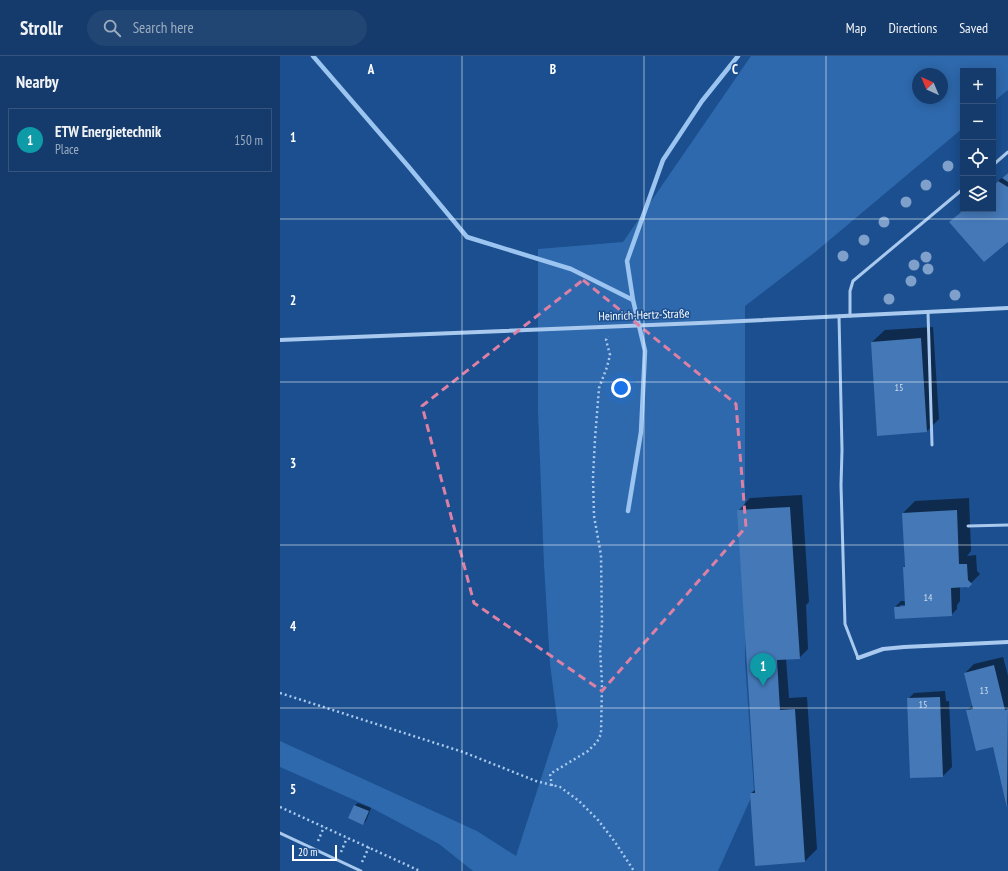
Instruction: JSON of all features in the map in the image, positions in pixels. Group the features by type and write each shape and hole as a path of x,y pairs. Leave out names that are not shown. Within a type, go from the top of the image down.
{"street":[{"name":"Heinrich-Hertz-Straße","path":"280,340 700,323 1008,308"},
{"path":"858,658 883,649 1008,642"}],"lane":[{"path":"996,162 1008,152"},
{"path":"850,316 850,291 853,281 960,192"},
{"path":"928,312 932,445"},
{"path":"839,316 842,450 841,485 845,624 858,658"},
{"path":"968,526 1008,525"},
{"path":"280,833 360,870"}],"path":[{"path":"552,786 550,774 588,751 597,742 601,734 601,555 594,516 593,477 599,388 610,355 606,340 613,326"},
{"path":"280,692 463,752 536,781 560,788 579,801 598,820 615,842 634,871"},
{"path":"280,807 420,871"},
{"path":"314,849 324,827"},
{"path":"337,860 347,838"},
{"path":"360,870 369,847"}],"highlighted area":[{"path":"583,280 736,404 746,527 602,691 474,603 422,406"}],"shaded area":[{"path":"751,56 1008,56 1008,90 996,100 996,68 960,68 960,131 814,253 745,306 745,661 754,791 718,871 473,871 439,844 370,807 280,767 280,741 477,831 516,856 558,726 550,664 544,565 538,410 538,249 623,242"}],"building":[{"path":"1008,173 1008,182 1002,178"},
{"path":"998,181 1008,187 1008,242 984,262 949,222 961,212 996,212 996,183"},
{"path":"921,338 927,432 877,436 871,342"},
{"path":"790,507 800,659 777,660 780,710 795,709 805,862 755,866 750,793 755,793 737,510"},
{"path":"957,510 959,564 967,564 968,580 972,584 968,588 951,588 952,616 895,619 894,607 905,606 903,567 905,567 902,513"},
{"path":"994,665 1005,710 1008,709 1007,808 993,747 976,751 966,710 973,709 964,673"},
{"path":"940,697 943,777 910,778 907,698"},
{"path":"354,805 369,811 363,825 348,818"}],"waterway":[{"path":"313,56 467,237 571,269 633,300"},
{"path":"628,511 641,432 645,351 633,300 627,261 663,160 702,101 738,56"}],"place":[{"name":"ETW Energietechnik","path":"763,686"}]}
